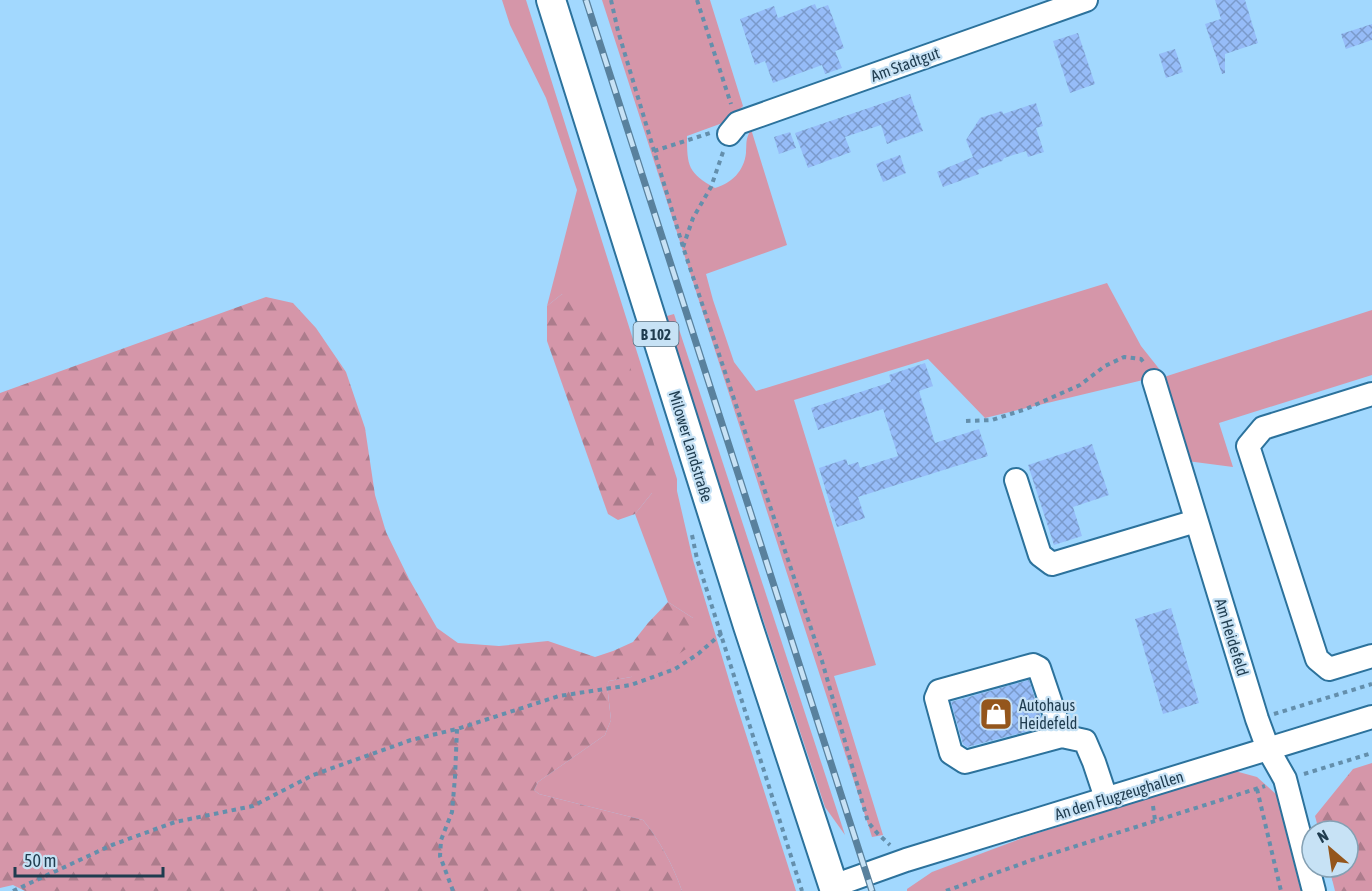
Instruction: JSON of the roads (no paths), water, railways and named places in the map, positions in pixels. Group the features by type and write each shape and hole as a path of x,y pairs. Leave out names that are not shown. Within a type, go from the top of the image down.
{"main road":[{"name":"Milower Landstraße","path":"551,0 748,626 834,888"}],"street":[{"name":"Am Stadtgut","path":"733,129 1086,0"},
{"name":"Am Heidefeld","path":"1154,381 1257,719 1268,749 1285,779 1314,891"},
{"path":"1372,394 1263,428 1248,446 1317,659 1329,669 1372,656"},
{"path":"1016,480 1041,555 1052,564 1196,521"},
{"path":"1062,736 1040,668 1032,665 939,691 936,698 951,753 965,762 1062,736 1085,741 1095,762 1106,798"},
{"name":"An den Flugzeughallen","path":"834,888 866,882 906,860 1372,717"}],"railway":[{"path":"586,0 872,891"}],"place":[{"name":"Autohaus Heidefeld","path":"996,714"}]}
